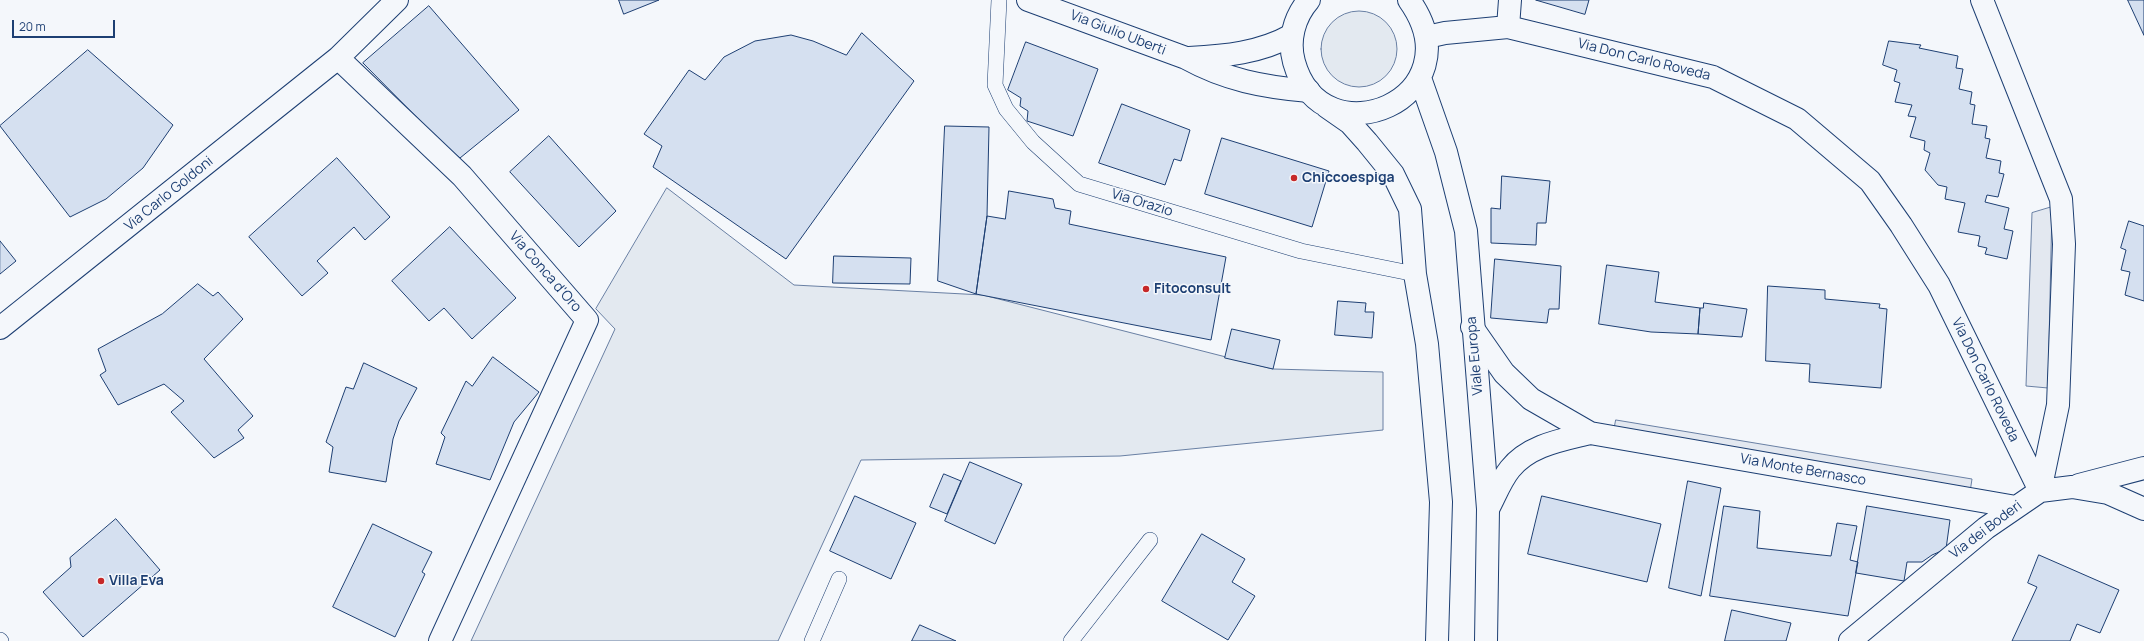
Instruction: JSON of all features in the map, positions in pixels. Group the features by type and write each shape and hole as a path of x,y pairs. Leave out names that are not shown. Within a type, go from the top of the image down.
{"street":[{"path":"338,58 398,0"},
{"name":"Via Giulio Uberti","path":"1028,0 1186,58 1206,68 1247,83 1309,91"},
{"path":"1309,0 1298,16 1292,35 1292,55 1297,75 1309,91 1350,123 1392,174 1410,209 1415,274 1427,344 1441,502 1437,641"},
{"path":"1328,106 1348,113 1369,114 1390,107 1407,95 1420,78 1427,58 1427,37 1421,16 1409,0"},
{"path":"1508,27 1510,0"},
{"path":"1982,0 2061,198 2064,244 2058,404 2040,491"},
{"name":"Via Don Carlo Roveda","path":"1427,37 1445,33 1508,27 1713,77 1797,119 1870,181 1902,225 1939,285 2040,491"},
{"name":"Via Giulio Uberti","path":"1186,58 1226,56 1242,53 1275,44 1292,35"},
{"name":"Via Carlo Goldoni","path":"0,328 338,58"},
{"name":"Via Conca d'Oro","path":"338,58 462,176 587,320 440,641"},
{"name":"Viale Europa","path":"1420,78 1446,152 1466,232 1472,327 1488,509 1486,641"},
{"name":"Via Monte Bernasco","path":"1472,327 1504,373 1531,399 1590,433 2016,507"},
{"name":"Via Monte Bernasco","path":"1488,509 1510,469 1529,451 1557,441 1590,433"},
{"path":"2072,486 2144,468"},
{"name":"Via dei Boderi","path":"1850,641 1986,528 2040,491 2072,486 2108,493 2144,509"}],"lane":[{"name":"Via Orazio","path":"999,0 995,85 1006,110 1033,142 1079,184 1301,251 1415,274"},
{"path":"1071,641 1150,540"},
{"path":"812,641 839,579"}],"shaded area":[{"path":"1352,11 1366,11 1380,17 1391,28 1397,42 1397,56 1394,64 1386,76 1380,81 1366,87 1352,87 1338,81 1327,70 1321,56 1321,42 1327,28 1338,17"},
{"path":"667,188 794,285 983,295 1273,369 1383,372 1383,430 1120,456 861,460 778,641 471,641 615,329 596,309"},
{"path":"2052,207 2048,388 2026,386 2032,213"},
{"path":"1616,420 1972,479 1970,492 1614,431"}],"building":[{"path":"619,0 659,0 624,14"},
{"path":"1536,0 1589,0 1585,14"},
{"path":"2128,0 2144,0 2144,35"},
{"path":"429,6 519,110 460,158 449,150 363,63"},
{"path":"862,33 914,81 786,259 653,167 662,146 644,134 689,70 705,80 724,57 755,41 791,35 813,41 846,55"},
{"path":"1889,41 1921,45 1919,48 1958,56 1956,68 1963,69 1959,89 1972,92 1970,104 1975,105 1972,124 1987,126 1985,138 1990,139 1986,158 2001,161 1999,173 2004,174 1998,197 1987,195 1985,202 2009,208 2004,229 2013,231 2007,259 1985,254 1987,248 1978,246 1980,236 1958,232 1965,203 1945,199 1947,187 1938,185 1925,170 1930,153 1924,150 1925,141 1910,137 1916,117 1908,116 1912,105 1895,102 1900,83 1894,81 1897,70 1883,65"},
{"path":"1026,42 1098,69 1073,136 1027,121 1028,111 1020,106 1021,98 1008,90"},
{"path":"88,50 173,125 143,168 106,199 70,217 0,126"},
{"path":"1122,104 1190,130 1181,161 1174,159 1165,185 1099,163"},
{"path":"945,126 989,127 987,216 976,294 938,281"},
{"path":"549,136 616,211 579,247 510,172"},
{"path":"1222,138 1329,171 1312,227 1205,194"},
{"path":"337,158 390,217 365,240 354,227 317,261 328,273 302,296 249,237"},
{"path":"1502,176 1550,181 1546,223 1537,223 1536,245 1491,243 1491,208 1500,209"},
{"path":"1009,191 1053,199 1055,208 1071,211 1069,224 1226,257 1211,340 976,294 987,216 1005,219"},
{"path":"2129,221 2144,226 2144,301 2125,295 2130,272 2121,270 2126,250 2121,248"},
{"path":"450,227 516,298 472,339 444,308 429,321 392,281"},
{"path":"0,241 16,261 0,274"},
{"path":"834,256 911,258 910,284 833,283"},
{"path":"1495,259 1561,266 1559,309 1549,309 1547,323 1491,318"},
{"path":"1607,265 1659,272 1655,302 1700,308 1698,334 1651,332 1599,324"},
{"path":"198,284 213,296 218,292 243,319 204,359 253,416 238,430 244,438 214,458 171,412 184,401 164,384 118,405 100,375 106,371 98,349 162,314"},
{"path":"1768,286 1825,290 1825,299 1880,304 1879,308 1887,309 1881,388 1809,382 1810,364 1766,361"},
{"path":"1338,301 1366,303 1365,312 1374,312 1372,338 1335,335"},
{"path":"1704,303 1747,309 1742,337 1698,334 1700,308 1703,308"},
{"path":"1232,329 1280,340 1273,369 1225,358"},
{"path":"493,357 539,392 514,422 490,480 436,464 445,437 441,433 466,381 472,386"},
{"path":"364,363 417,388 399,421 393,439 386,482 329,472 333,447 326,442 346,387 353,389"},
{"path":"970,462 1022,484 995,544 945,521"},
{"path":"944,474 961,481 947,514 930,507"},
{"path":"1688,481 1721,488 1701,596 1669,588"},
{"path":"855,496 916,523 891,579 830,551"},
{"path":"1542,496 1661,524 1647,582 1528,554"},
{"path":"1724,506 1760,511 1757,548 1831,556 1837,523 1857,526 1850,560 1858,562 1848,616 1710,596"},
{"path":"1867,506 1950,520 1946,549 1932,555 1922,562 1907,562 1904,581 1856,573"},
{"name":"Villa Eva","path":"116,519 160,570 83,637 43,592 71,567 70,558"},
{"path":"373,524 432,552 422,572 425,574 395,637 333,607"},
{"path":"1202,534 1245,559 1232,582 1255,596 1228,640 1162,601"},
{"path":"2039,555 2119,590 2100,633 2077,624 2070,641 2012,641 2037,587 2028,583"},
{"path":"1732,610 1791,623 1786,641 1725,641"},
{"path":"920,625 956,641 912,641"}],"place":[{"name":"Chiccoespiga","path":"1294,178"},
{"name":"Fitoconsult","path":"1146,289"},
{"name":"Villa Eva","path":"101,581"}]}
